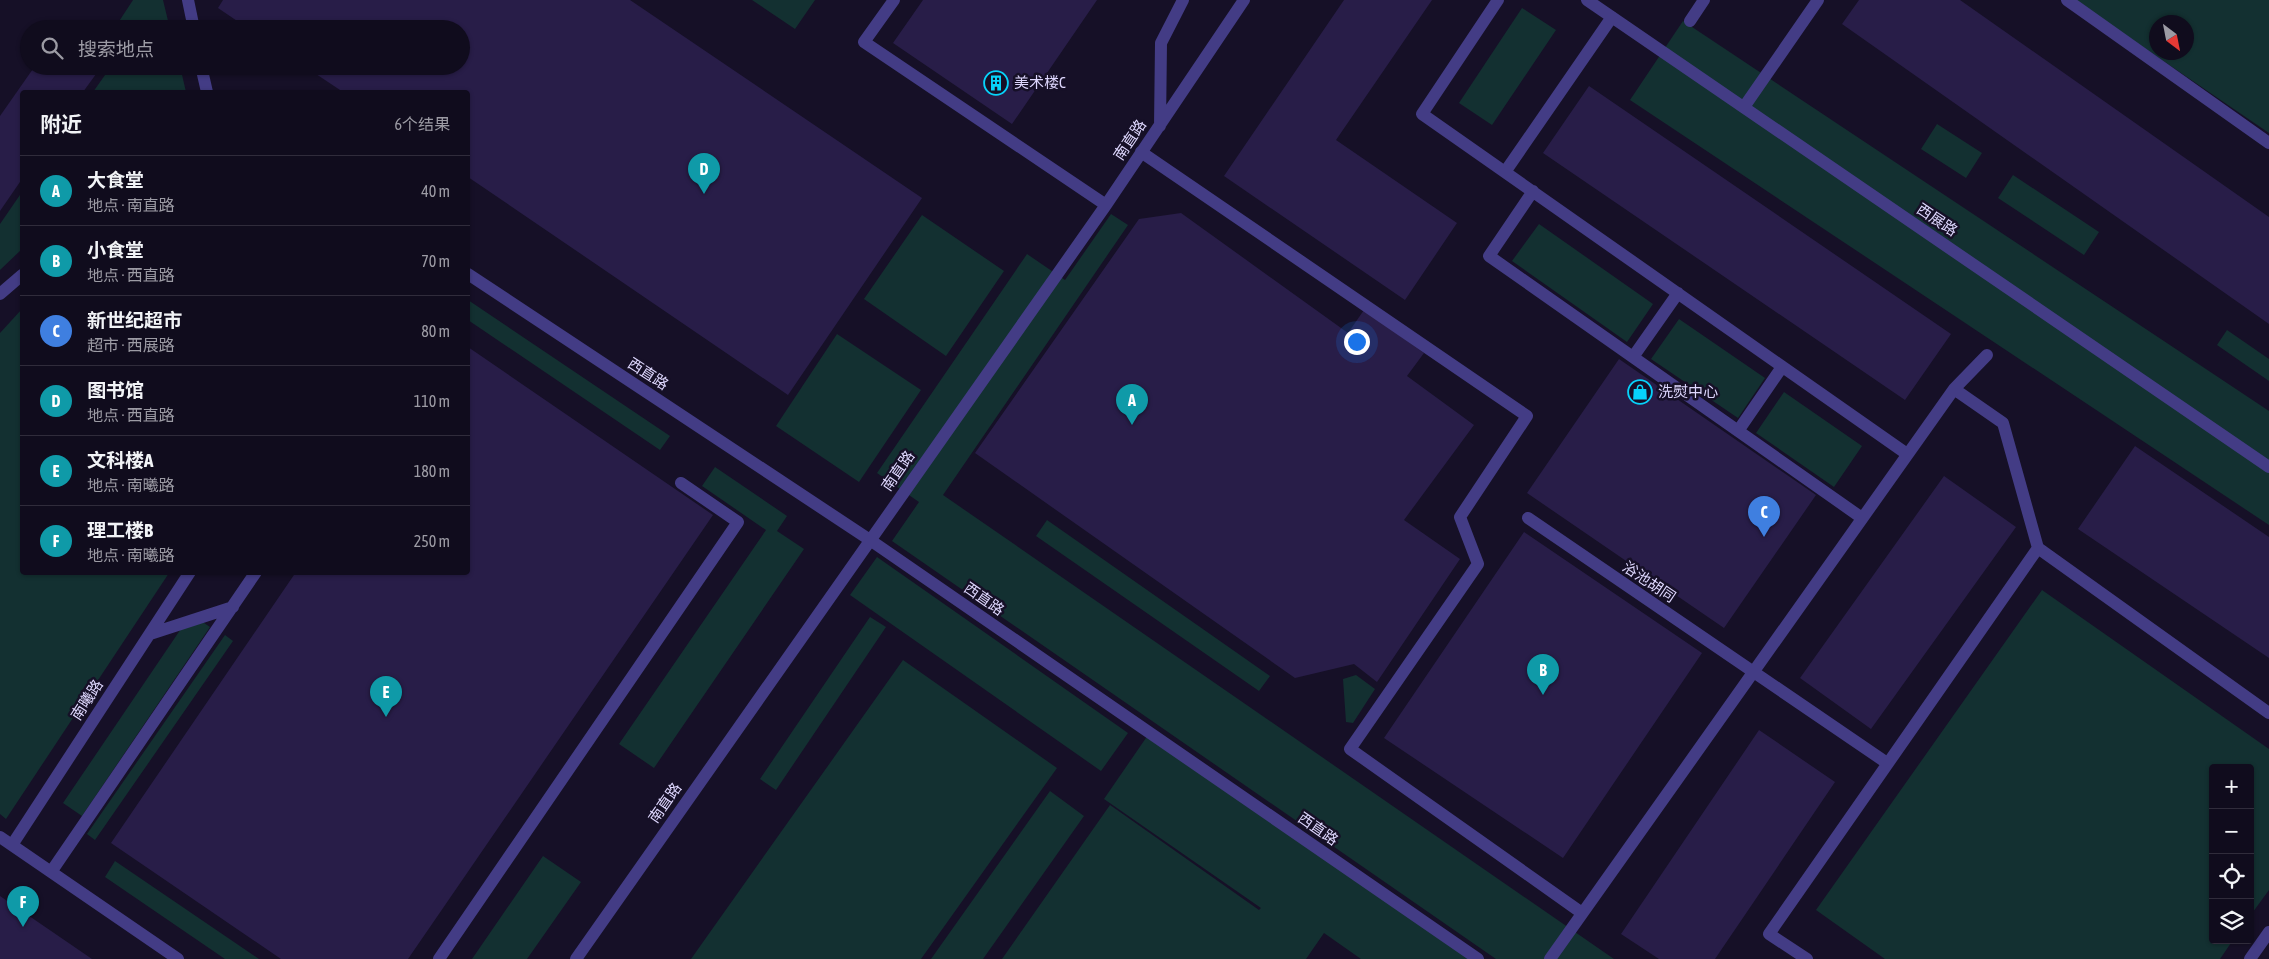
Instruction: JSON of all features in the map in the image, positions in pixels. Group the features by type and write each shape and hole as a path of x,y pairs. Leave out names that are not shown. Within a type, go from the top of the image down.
{"street":[{"path":"188,0 192,20"},
{"path":"894,0 864,42 1106,205"},
{"path":"1160,126 1161,43 1183,0"},
{"name":"南直路","path":"576,959 1106,205 1244,0"},
{"path":"1498,0 1422,114 1907,454"},
{"name":"西展路","path":"1587,0 2269,467"},
{"path":"1690,21 1704,0"},
{"path":"1744,107 1818,0"},
{"path":"2067,0 2269,143"},
{"path":"1505,172 1612,17"},
{"path":"203,75 207,90"},
{"path":"1141,152 1527,416 1460,516 1478,564 1350,748 1582,914"},
{"path":"1533,192 1489,256 1862,518"},
{"name":"西直路","path":"470,275 870,540 1478,959"},
{"path":"0,294 20,277"},
{"path":"1633,357 1678,293"},
{"path":"1550,959 1954,389 1987,355"},
{"path":"1738,431 1782,367"},
{"path":"1954,389 2003,424 2038,548 2269,713"},
{"path":"439,959 738,522 681,483"},
{"name":"浴池胡同","path":"1528,518 1887,763"},
{"path":"1806,959 1769,934 2038,548"},
{"name":"南曦路","path":"12,845 188,575"},
{"path":"51,872 254,575"},
{"path":"150,634 233,607"},
{"path":"0,837 178,959"},
{"path":"2250,959 2269,932"}],"green space":[{"path":"133,0 163,0 168,20 120,20"},
{"path":"752,0 815,0 795,29"},
{"path":"2074,0 2269,0 2269,133 2162,60 2194,60 2194,15 2149,15 2149,51"},
{"path":"1522,8 1556,30 1492,125 1459,103"},
{"path":"1683,21 2269,411 2269,525 1630,100"},
{"path":"105,75 182,75 186,90 94,90"},
{"path":"1937,124 1982,153 1966,178 1921,149"},
{"path":"2013,175 2099,232 2084,255 1998,198"},
{"path":"20,195 20,251 0,270 0,224"},
{"path":"1111,214 1128,225 943,495 1614,959 1496,959 892,541 919,502 877,473 1027,254 1065,280"},
{"path":"922,215 1004,271 946,356 864,299"},
{"path":"1539,224 1653,304 1627,342 1512,261"},
{"path":"470,301 670,436 660,450 470,321"},
{"path":"20,311 20,575 168,575 6,819 0,814 0,333"},
{"path":"1679,319 1765,378 1738,418 1651,359"},
{"path":"2227,330 2269,359 2269,381 2217,345"},
{"path":"837,334 921,390 859,482 776,426"},
{"path":"1784,392 1862,446 1834,487 1756,433"},
{"path":"715,467 787,516 777,531 804,549 654,768 619,744 766,530 702,486"},
{"path":"1047,520 1270,676 1259,691 1036,536"},
{"path":"877,557 1128,733 1101,771 850,595"},
{"path":"2042,590 2269,749 2269,890 2254,911 2254,764 2209,764 2209,944 2230,944 2220,959 1885,959 1816,910"},
{"path":"191,614 210,627 82,816 63,803"},
{"path":"870,617 886,627 776,790 760,779"},
{"path":"225,635 233,641 95,840 87,834"},
{"path":"903,660 1057,768 921,959 691,959"},
{"path":"1356,675 1375,689 1353,723 1346,722 1343,679"},
{"path":"1148,735 1471,959 1361,959 1324,933 1306,959 1002,959 1110,805 1259,910 1261,908 1104,799"},
{"path":"1050,791 1084,816 983,959 931,959"},
{"path":"543,856 581,882 527,959 472,959"},
{"path":"115,861 259,959 225,959 105,877"}],"building":[{"path":"223,0 630,0 922,198 788,395 470,178 470,90 340,90 318,75 470,75 470,20 236,20 218,8"},
{"name":"美术楼C","path":"923,0 1097,0 1012,124 893,43"},
{"path":"1344,0 1432,0 1336,140 1457,223 1405,300 1224,176"},
{"path":"1859,0 1960,0 2269,217 2269,324 1842,24"},
{"path":"29,75 95,75 84,90 20,90 20,182 0,211 0,116"},
{"path":"1589,86 1951,334 1905,400 1543,153"},
{"path":"1181,213 1348,333 1364,310 1424,353 1407,376 1474,425 1404,520 1460,559 1377,682 1354,664 1295,678 975,453 1139,219"},
{"path":"470,348 713,515 408,959 281,959 111,843 294,575 470,575"},
{"path":"1619,359 1816,495 1724,628 1527,493"},
{"path":"2135,446 2269,537 2269,658 2078,529"},
{"path":"1944,476 2016,527 1871,729 1800,678"},
{"path":"1524,532 1702,653 1563,858 1384,738"},
{"path":"1759,730 1835,782 1715,959 1659,959 1621,934"},
{"path":"0,896 92,959 0,959"}],"place":[{"name":"美术楼C","path":"996,83"},
{"name":"图书馆","path":"704,194"},
{"name":"洗熨中心","path":"1640,392"},
{"name":"大食堂","path":"1132,425"},
{"name":"新世纪超市","path":"1764,537"},
{"name":"小食堂","path":"1543,695"},
{"name":"文科楼A","path":"386,717"},
{"name":"理工楼B","path":"23,927"}]}
